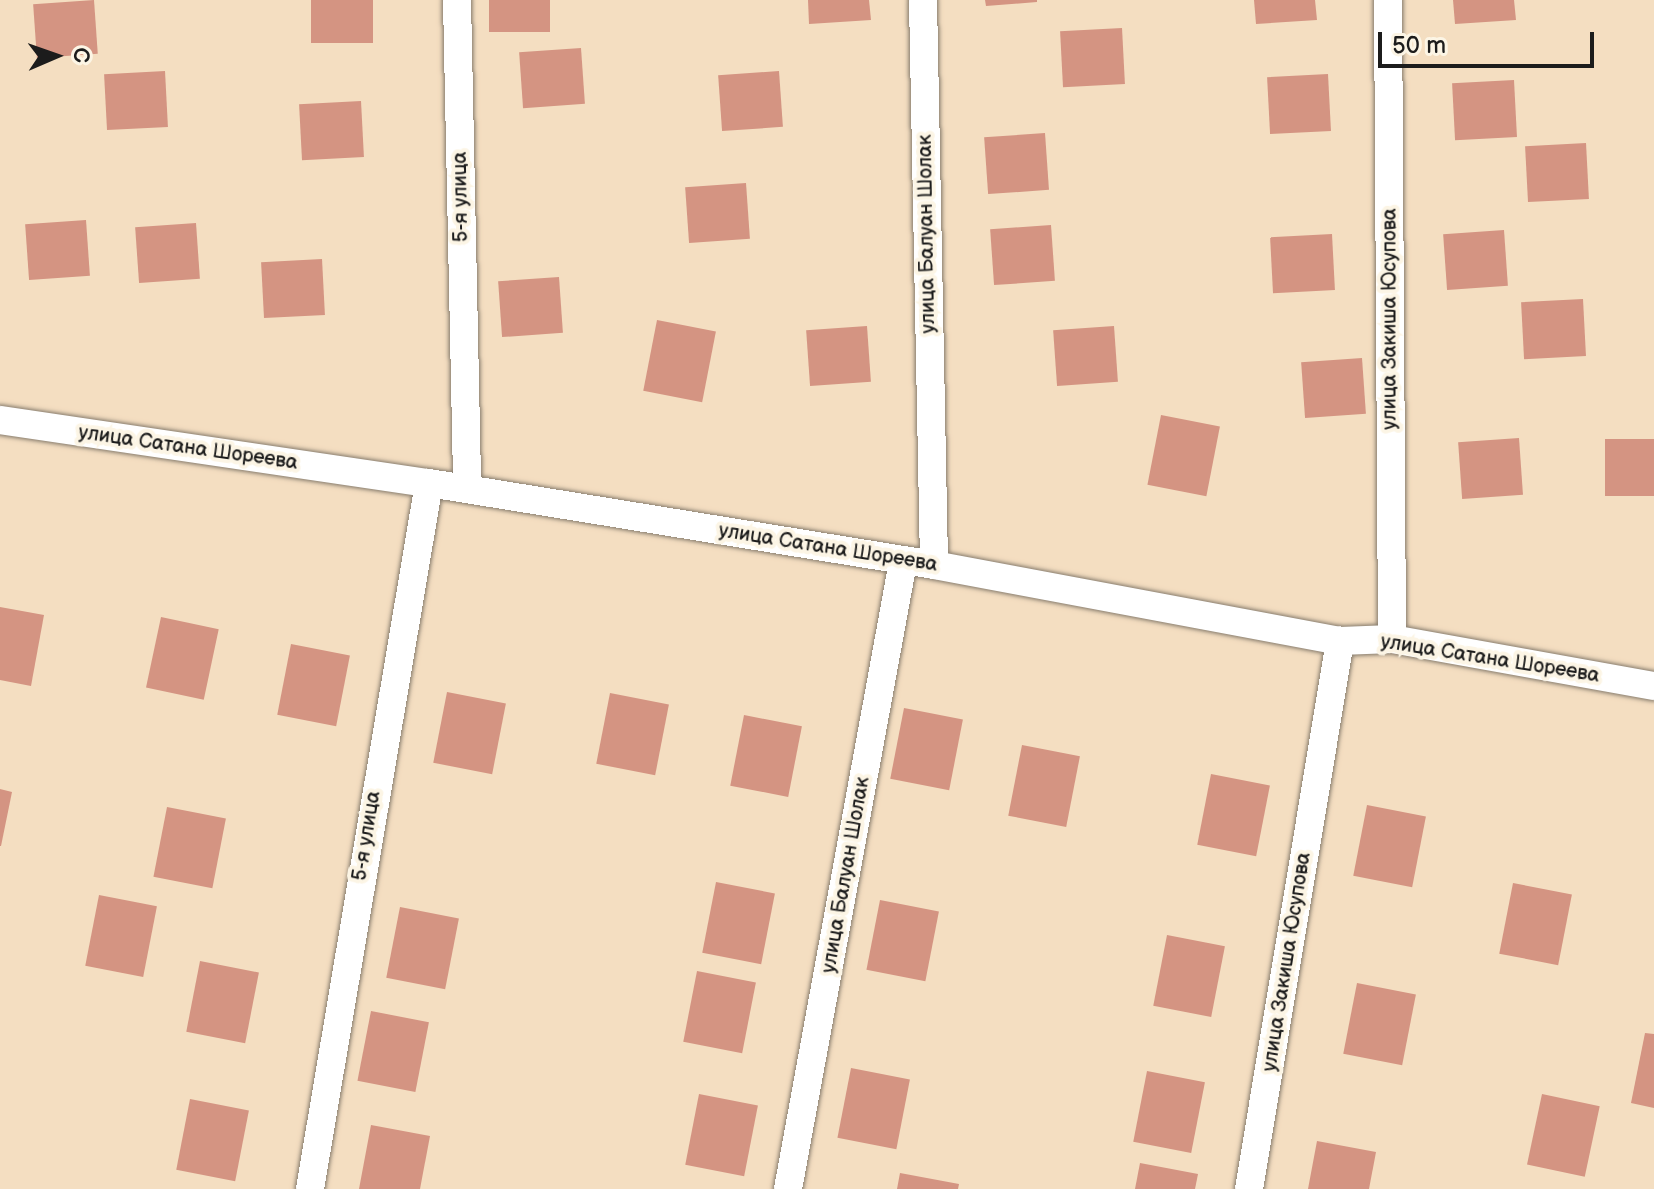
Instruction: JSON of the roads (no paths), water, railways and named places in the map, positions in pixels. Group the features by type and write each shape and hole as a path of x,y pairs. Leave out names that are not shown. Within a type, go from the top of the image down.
{"street":[{"name":"5-я улица","path":"457,0 467,489"},
{"name":"улица Балуан Шолак","path":"923,0 934,565"},
{"name":"улица Закиша Юсупова","path":"1388,0 1392,639"},
{"name":"улица Сатана Шореева","path":"0,420 467,489 934,565 1340,641 1392,639 1654,686"},
{"name":"5-я улица","path":"310,1189 429,483"},
{"name":"улица Балуан Шолак","path":"788,1189 903,562"},
{"name":"улица Закиша Юсупова","path":"1249,1189 1340,641"}]}
